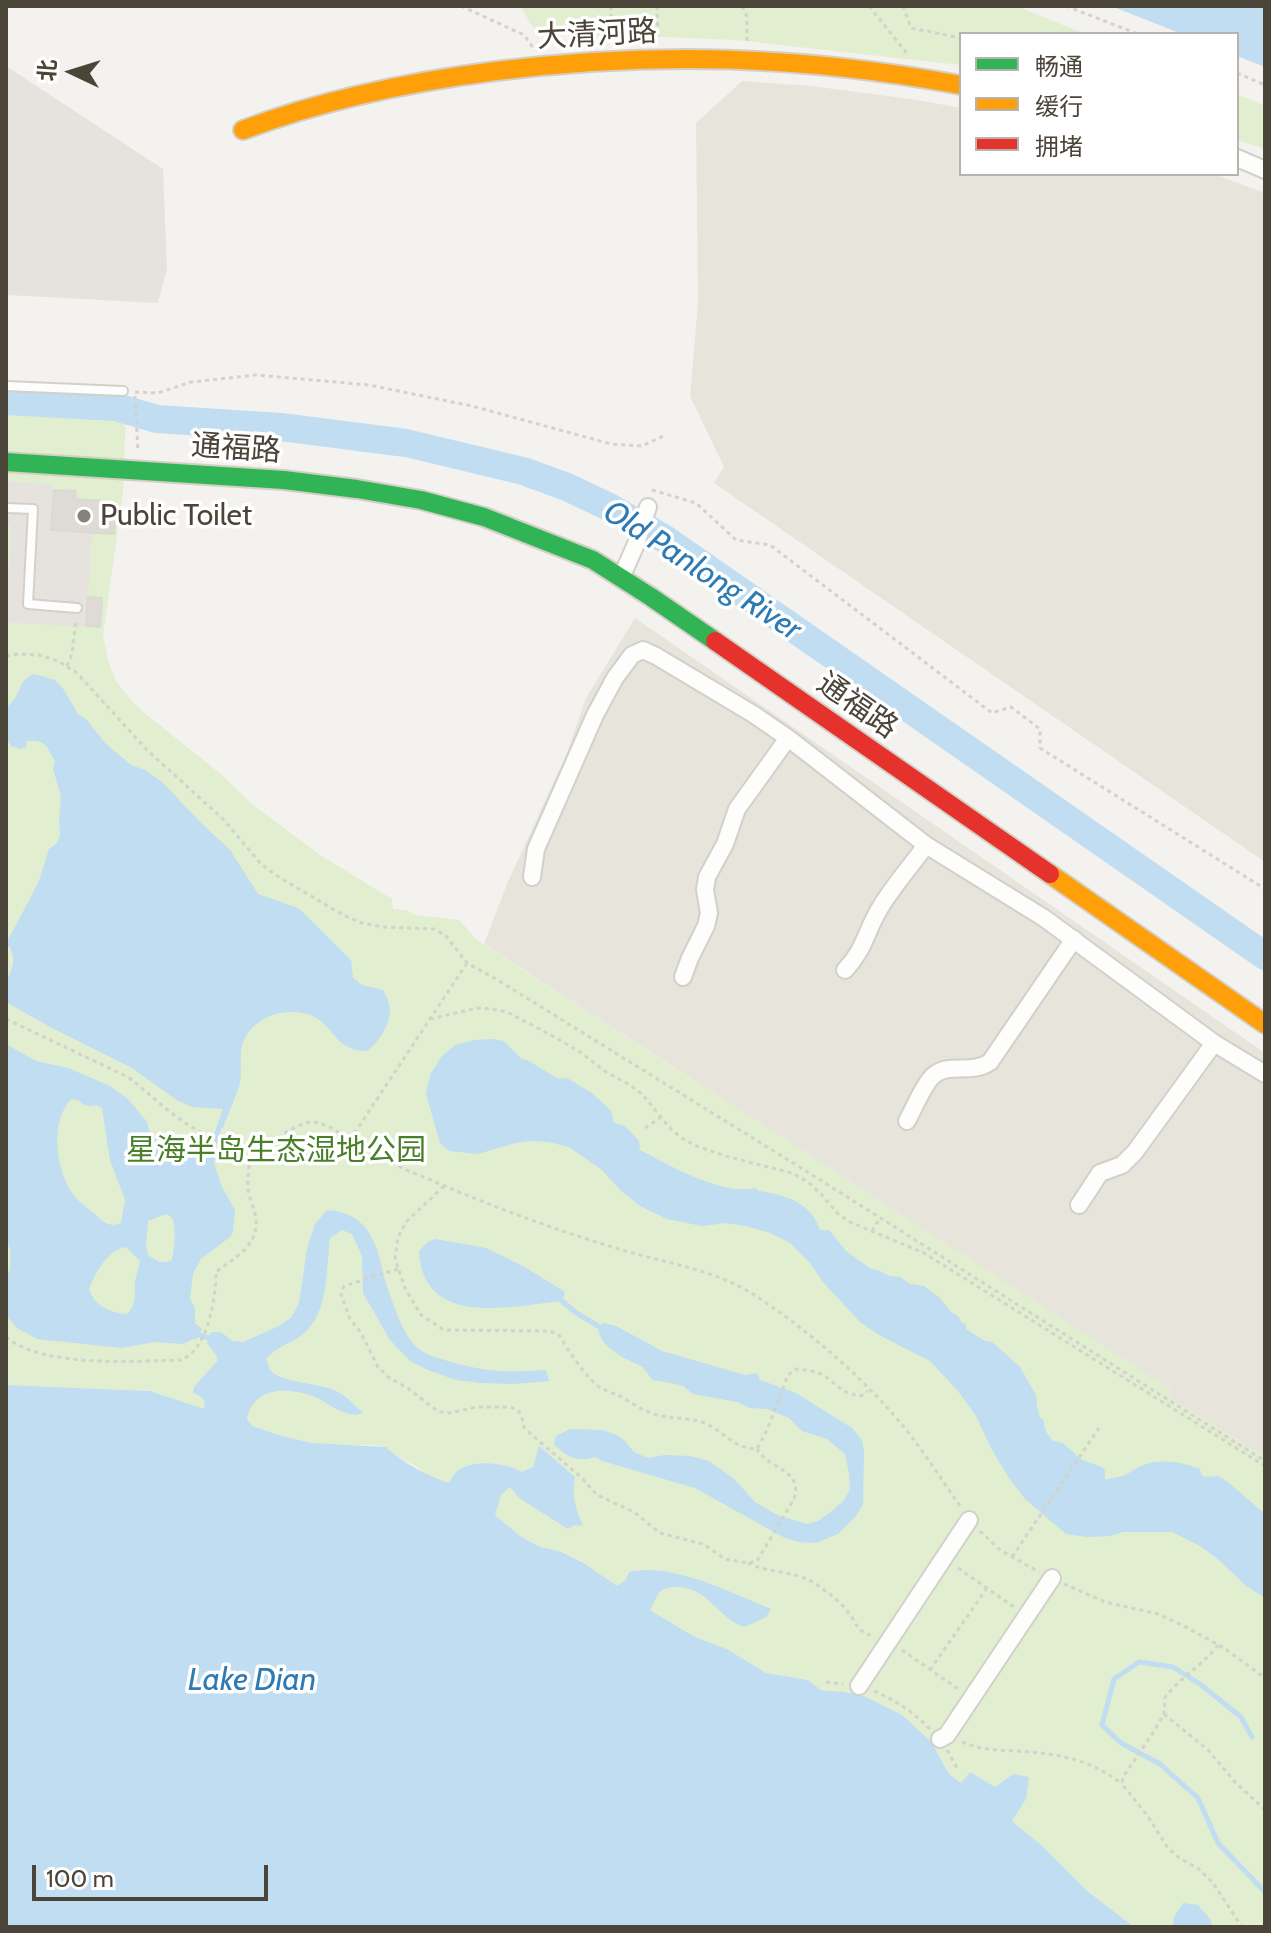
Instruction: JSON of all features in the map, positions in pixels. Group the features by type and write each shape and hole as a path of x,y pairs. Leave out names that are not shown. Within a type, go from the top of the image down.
{"street":[{"name":"大清河路","path":"243,130 317,105 412,83 613,59 747,59 822,63 959,85"},
{"path":"1239,159 1265,170"},
{"name":"通福路","path":"6,462 284,480 357,489 421,500 484,517 593,560 1265,1024"},
{"path":"621,578 650,499"},
{"path":"532,877 536,849 595,715 615,678 632,655 643,650 788,738 926,845 1044,918 1214,1043 1265,1074"},
{"path":"683,977 706,926 709,913 705,890 707,877 725,844 737,809 788,738"},
{"path":"845,970 856,959 879,909 926,845"},
{"path":"907,1121 932,1076 945,1069 981,1068 990,1062 1074,939"},
{"path":"1079,1205 1100,1173 1122,1165 1135,1152 1214,1043"},
{"path":"859,1686 969,1520"},
{"path":"944,1737 1052,1578"}],"lane":[{"path":"6,386 123,391"},
{"path":"6,508 33,509 28,604 77,608"}],"path":[{"path":"461,6 524,35 546,65"},
{"path":"611,6 613,59"},
{"path":"657,6 658,59"},
{"path":"742,6 747,17 747,59"},
{"path":"869,6 926,78"},
{"path":"903,6 911,28 959,38"},
{"path":"1066,6 1133,32"},
{"path":"1239,74 1265,85"},
{"path":"139,470 135,392 158,393 191,382 256,375 369,385 472,406 611,444 642,446 663,436"},
{"path":"650,499 696,503 736,540 770,545 992,713 1011,707 1040,729 1040,748 1265,889"},
{"path":"67,666 75,641 77,608"},
{"path":"6,656 39,655 77,673 147,750 224,820 261,864 274,874 362,923 434,929 446,936 467,963 814,1176 1265,1464"},
{"path":"350,1140 467,963"},
{"path":"430,1019 477,1008 507,1012 570,1046 642,1094 680,1137 725,1156 792,1173 808,1182 838,1214 850,1222 924,1253 1265,1464"},
{"path":"6,1019 128,1077 190,1126 255,1153 297,1127 313,1122 326,1126 373,1154 444,1186 597,1242 732,1282 814,1338 851,1371 907,1431 969,1520 1000,1550 1105,1602 1158,1614 1218,1645 1265,1678"},
{"path":"645,1128 661,1117"},
{"path":"6,1337 30,1351 116,1362 181,1360 195,1351 209,1324 216,1272 240,1257 255,1234 256,1219 248,1190 250,1151"},
{"path":"808,1182 814,1176"},
{"path":"444,1186 406,1222 398,1237 395,1259 405,1288 421,1315 444,1330 550,1331 559,1335 597,1385 612,1394 622,1396 654,1414 701,1422 714,1427 741,1447 757,1449 765,1459 788,1473 797,1488 794,1499 757,1561 748,1563"},
{"path":"872,1231 880,1218"},
{"path":"398,1269 344,1286 341,1294 350,1319 361,1333 378,1367 388,1377 440,1412 477,1407 516,1409 521,1414 524,1427 597,1495 634,1512 660,1533 703,1544 725,1559 805,1578 848,1611 857,1628 870,1636 889,1641 972,1698"},
{"path":"757,1449 788,1375 796,1369 815,1371 849,1394 861,1396 869,1390"},
{"path":"1159,1401 1162,1396"},
{"path":"1012,1557 1099,1428"},
{"path":"944,1558 1027,1616"},
{"path":"930,1670 987,1588"},
{"path":"1122,1784 1123,1777 1164,1714 1165,1697 1198,1664 1211,1656 1218,1645"},
{"path":"826,1682 859,1686 892,1699 944,1737 975,1748 1057,1755 1106,1771 1122,1784 1147,1815 1168,1848 1199,1869 1213,1883 1242,1927"},
{"path":"1164,1714 1208,1750 1235,1782 1265,1810"},
{"path":"944,1737 957,1768"}],"shaded area":[{"path":"6,66 163,169 167,269 158,303 6,295"},
{"path":"742,81 811,86 959,108 959,176 1218,176 1265,193 1265,862 714,483 724,467 690,396 698,303 696,123"},
{"path":"6,481 53,484 51,530 92,533 86,627 6,622 11,526 6,525"},
{"path":"635,618 1265,1053 1265,1457 1168,1397 1171,1390 484,944 507,884 566,755 586,698"}],"green space":[{"path":"520,6 1016,6 1080,32 959,32 959,65 736,40 536,32"},
{"path":"1239,95 1265,106 1265,149 1239,141"},
{"name":"星海半岛生态湿地公园","path":"6,401 126,409 123,493 103,635 109,664 116,681 132,701 222,775 252,804 320,855 392,899 393,909 459,920 477,940 1172,1390 1168,1397 1265,1457 1265,1927 1213,1927 1209,1919 1174,1917 1172,1927 1134,1927 1086,1890 1012,1821 1026,1799 1013,1774 995,1787 970,1772 961,1783 949,1774 932,1743 844,1692 821,1690 808,1680 766,1673 727,1649 695,1637 585,1564 520,1536 449,1483 427,1475 386,1447 312,1443 282,1436 150,1391 6,1385"}],"water":[{"path":"1111,6 1265,6 1265,67 1239,57 1239,32 1177,32"},
{"path":"34,674 55,680 78,714 86,719 106,744 131,765 162,782 230,850 258,894 298,908 351,960 353,978 362,985 383,990 390,1015 385,1030 368,1051 344,1045 325,1025 308,1014 281,1013 265,1018 252,1029 243,1043 240,1082 223,1128 217,1126 223,1109 193,1107 178,1101 132,1068 6,1002 6,983 13,961 10,947 6,944 39,881 49,849 57,843 60,835 61,796 53,769 55,762 50,752 38,741 27,741 26,747 21,749 11,746 6,737 6,708 23,682"},
{"path":"493,1039 504,1041 522,1059 559,1079 567,1078 592,1093 611,1111 614,1123 625,1126 639,1141 640,1150 713,1184 728,1188 756,1188 796,1202 816,1220 820,1230 829,1230 846,1251 871,1269 924,1286 966,1324 966,1329 992,1342 1020,1367 1036,1395 1046,1432 1053,1441 1063,1443 1082,1460 1102,1467 1105,1480 1123,1476 1148,1464 1163,1462 1200,1469 1204,1477 1218,1476 1228,1482 1265,1514 1265,1598 1200,1546 1172,1532 1123,1532 1086,1537 1066,1534 1025,1499 991,1448 976,1416 930,1361 860,1322 790,1243 746,1226 726,1223 702,1226 667,1219 640,1206 602,1170 569,1147 531,1141 478,1154 449,1151 440,1143 426,1094 430,1075 442,1056 455,1045"},
{"path":"6,1044 36,1061 68,1068 110,1086 128,1099 155,1137 190,1154 201,1156 208,1146 217,1151 214,1163 222,1187 235,1210 230,1237 201,1259 193,1274 190,1299 195,1308 195,1323 202,1329 196,1340 183,1344 155,1342 122,1348 37,1339 17,1328 6,1315 10,1249 6,1235","holes":["72,1099 86,1106 102,1108 110,1160 125,1200 121,1223 113,1225 104,1222 77,1199 66,1183 57,1145 60,1119","166,1214 174,1221 172,1260 160,1262 149,1256 146,1247 148,1221","126,1247 140,1261 134,1303 127,1314 104,1308 89,1289 103,1263"]},
{"name":"Lake Dian","path":"327,1210 351,1216 367,1230 377,1249 399,1319 410,1340 420,1350 448,1361 485,1369 546,1370 549,1381 513,1384 456,1380 410,1361 390,1340 363,1293 362,1256 352,1234 342,1230 330,1238 325,1290 318,1314 303,1334 266,1359 276,1375 338,1392 363,1413 342,1412 310,1395 290,1391 271,1392 256,1401 250,1409 247,1419 252,1426 312,1443 386,1447 415,1468 449,1483 456,1472 480,1463 499,1464 522,1472 533,1467 539,1446 575,1477 575,1502 583,1526 574,1525 568,1529 519,1498 510,1487 501,1495 495,1515 520,1536 585,1564 617,1586 626,1580 629,1572 664,1571 701,1581 771,1609 766,1617 745,1627 728,1618 697,1592 676,1587 661,1591 650,1610 695,1637 727,1649 766,1673 808,1680 821,1690 864,1696 902,1715 932,1743 949,1774 961,1783 970,1772 995,1787 1013,1774 1029,1777 1026,1799 1012,1821 1086,1890 1134,1927 6,1927 6,1385 150,1391 204,1409 205,1402 193,1393 194,1387 218,1360 207,1343 211,1332 221,1332 232,1341 243,1342 291,1318 299,1303 307,1249 315,1224"},
{"path":"435,1239 486,1248 523,1266 565,1292 562,1301 495,1308 453,1302 436,1292 424,1276 419,1251"},
{"path":"604,1323 616,1326 662,1351 745,1375 757,1373 760,1380 796,1393 852,1428 862,1440 864,1451 863,1504 856,1516 838,1534 816,1543 799,1542 785,1538 695,1488 595,1457 577,1459 563,1452 554,1444 556,1436 570,1429 603,1430 617,1435 634,1452 648,1458 690,1456 709,1461 734,1479 755,1502 777,1515 807,1524 818,1521 832,1511 850,1489 845,1454 827,1439 802,1431 789,1418 767,1409 693,1394 683,1386 653,1380 643,1367 608,1347 599,1334 598,1326"},
{"path":"1183,1903 1198,1905 1213,1927 1172,1927"}],"building":[{"name":"Public Toilet","path":"54,490 76,491 75,499 116,502 114,534 51,530"},
{"path":"88,597 102,598 100,627 86,626"}],"waterway":[{"name":"Old Panlong River","path":"6,401 116,407 157,419 281,427 406,443 523,471 567,487 665,539 1265,956"},
{"path":"213,1149 219,1127"},
{"path":"562,1301 598,1326"},
{"path":"199,1335 209,1338"},
{"path":"1252,1737 1241,1717 1200,1684 1173,1667 1139,1662 1114,1679 1102,1725 1121,1743 1160,1764 1198,1798 1218,1843 1265,1892"}],"traffic: fast":[{"path":"6,462 284,480 421,500 484,517 593,560 715,641"}],"traffic: slow":[{"path":"243,130 305,109 431,80 614,61 672,59 786,63 902,75 959,85"},
{"path":"1050,874 1265,1024"}],"traffic: jam":[{"path":"715,641 1050,874"}],"place":[{"name":"Public Toilet","path":"84,516"}]}
